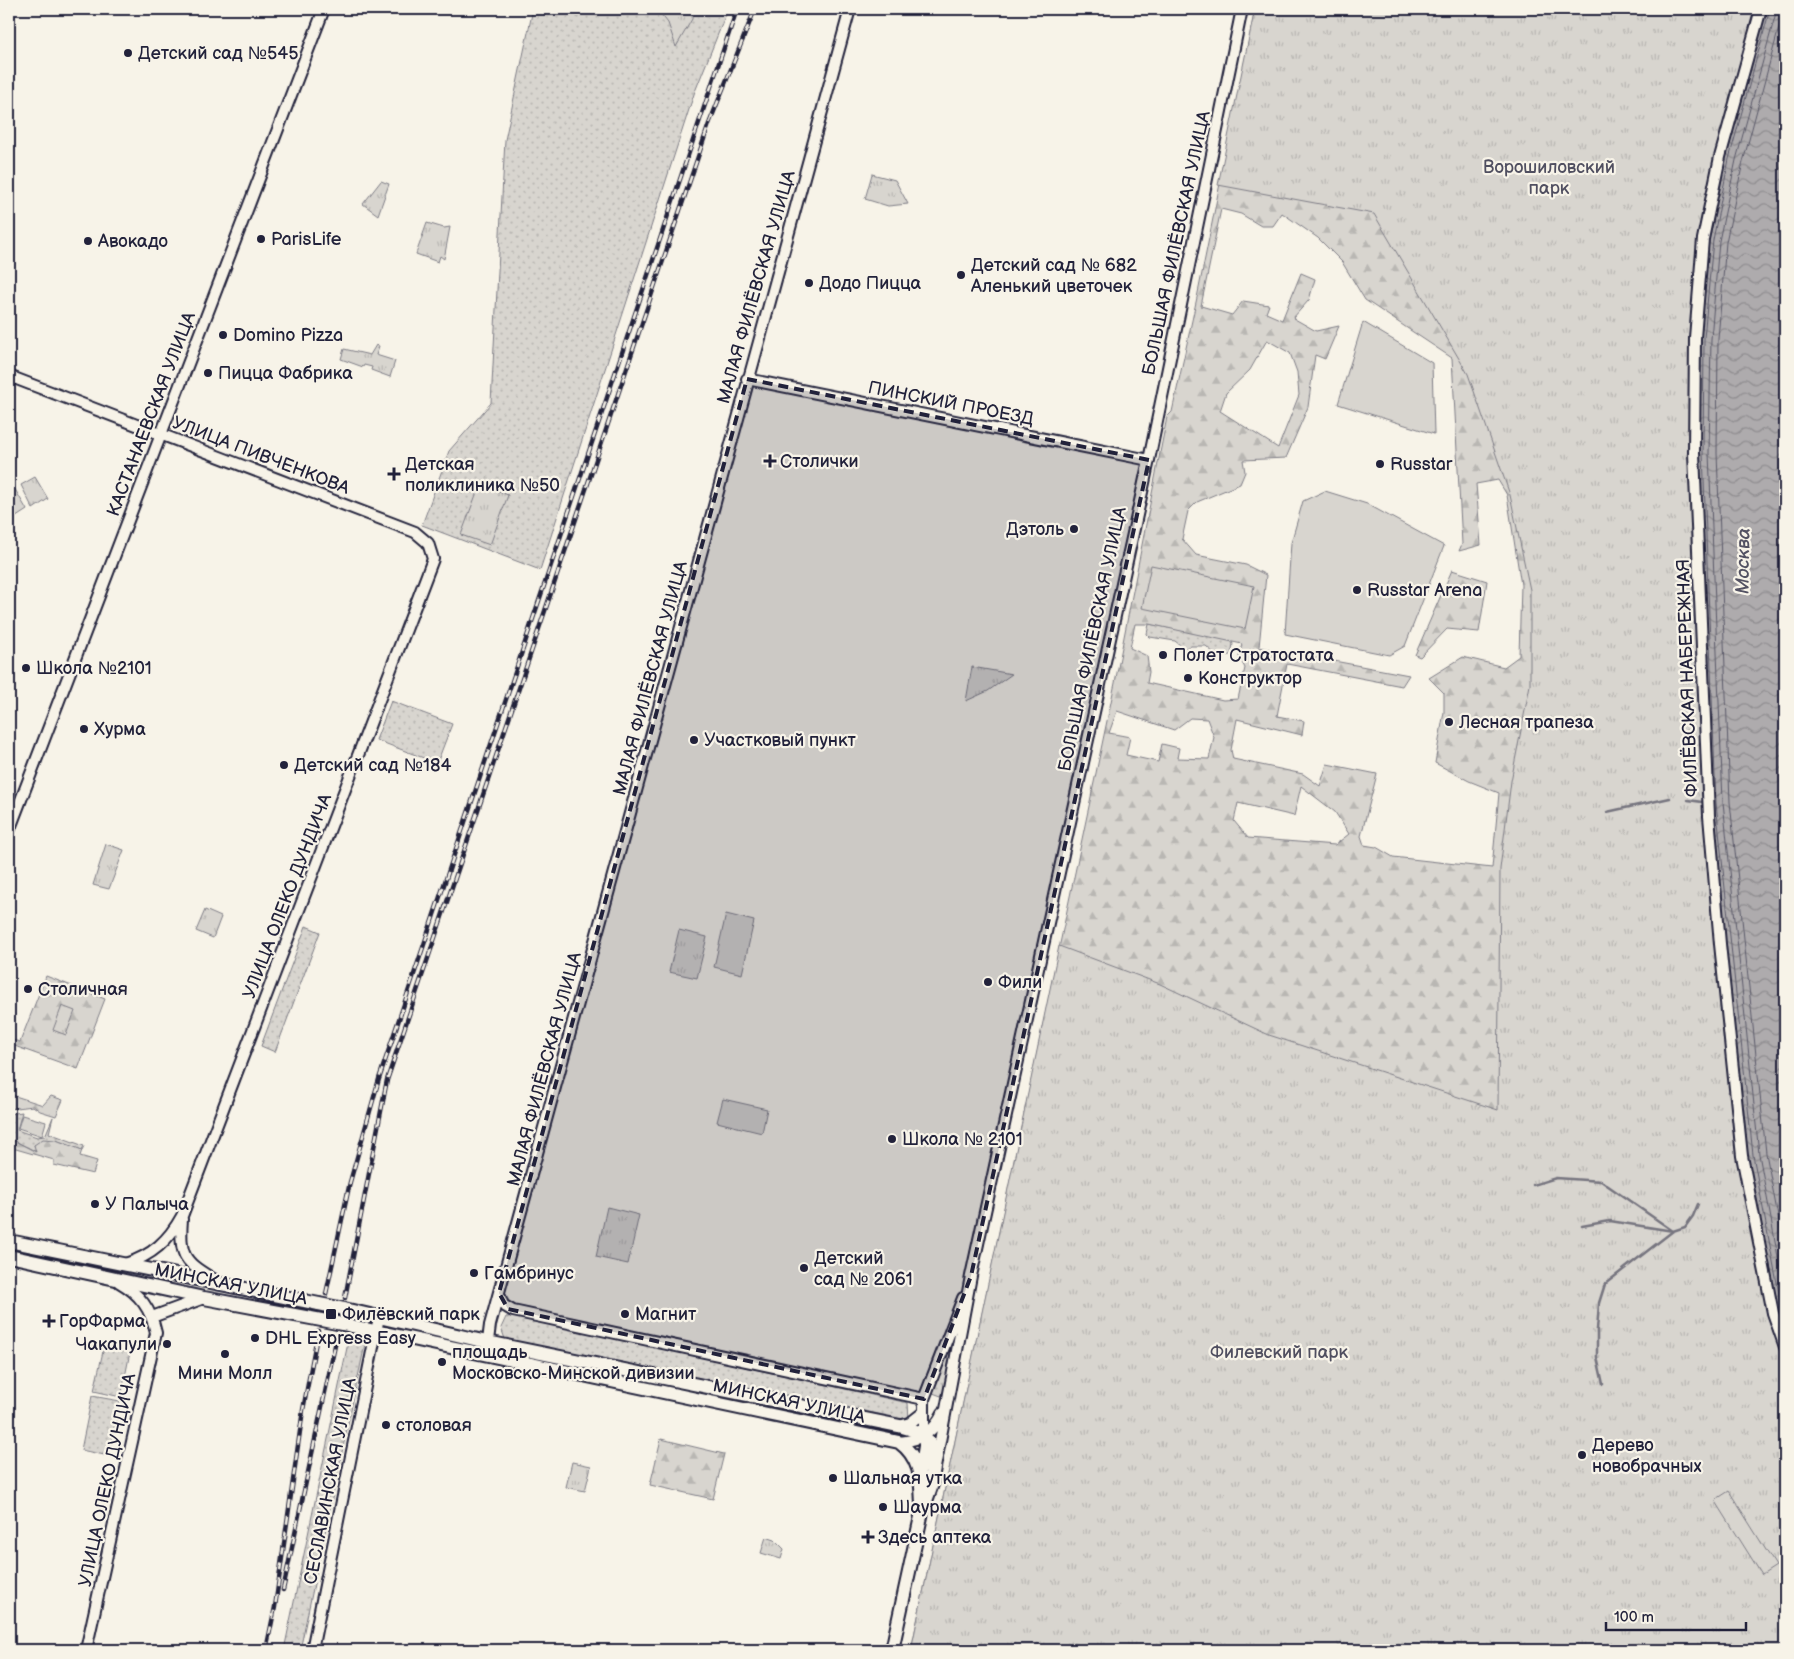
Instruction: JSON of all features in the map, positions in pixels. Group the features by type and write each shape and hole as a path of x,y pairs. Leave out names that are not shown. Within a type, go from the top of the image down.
{"main road":[{"name":"МИНСКАЯ УЛИЦА","path":"9,1241 319,1304 487,1342 899,1426 924,1436"},
{"name":"МИНСКАЯ УЛИЦА","path":"9,1256 900,1442"},
{"path":"924,1436 931,1449 932,1484"},
{"path":"900,1442 912,1454 920,1471 922,1512"},
{"name":"БОЛЬШАЯ ФИЛЁВСКАЯ УЛИЦА","path":"892,1650 922,1512 932,1484"}],"street":[{"name":"КАСТАНАЕВСКАЯ УЛИЦА","path":"9,831 324,9"},
{"name":"МАЛАЯ ФИЛЁВСКАЯ УЛИЦА","path":"487,1356 487,1342 499,1293 850,9"},
{"name":"БОЛЬШАЯ ФИЛЁВСКАЯ УЛИЦА","path":"932,1484 971,1276 1149,460 1242,9"},
{"name":"ФИЛЁВСКАЯ НАБЕРЕЖНАЯ","path":"1761,9 1720,157 1703,240 1695,338 1694,453 1708,807 1720,944 1742,1156 1773,1313 1785,1347"},
{"name":"УЛИЦА ПИВЧЕНКОВА","path":"9,376 415,532 428,543 433,559"},
{"name":"ПИНСКИЙ ПРОЕЗД","path":"748,379 1149,460"},
{"name":"УЛИЦА ОЛЕКО ДУНДИЧА","path":"125,1264 153,1252 173,1231 182,1216 433,559"},
{"name":"УЛИЦА ОЛЕКО ДУНДИЧА","path":"182,1216 180,1247 186,1258 223,1285"},
{"name":"БОЛЬШАЯ ФИЛЁВСКАЯ УЛИЦА","path":"920,1471 924,1436 924,1399 971,1276"},
{"name":"УЛИЦА ОЛЕКО ДУНДИЧА","path":"86,1650 156,1333 152,1317 140,1297 111,1278"},
{"name":"МИНСКАЯ УЛИЦА","path":"499,1293 503,1305 514,1311 924,1399"},
{"path":"152,1317 204,1298"},
{"name":"СЕСЛАВИНСКАЯ УЛИЦА","path":"312,1650 379,1317"},
{"name":"БОЛЬШАЯ ФИЛЁВСКАЯ УЛИЦА","path":"924,1436 936,1426 949,1401"},
{"path":"899,1426 910,1423 924,1412"},
{"path":"900,1442 915,1440 924,1436"}],"highlighted area":[{"path":"747,379 1149,460 971,1276 924,1399 508,1309 499,1293"}],"green space":[{"path":"533,9 728,9 694,94 540,570 422,525 449,451 491,403 505,140"},
{"path":"657,9 693,9 692,19 676,47 668,23"},
{"name":"Ворошиловский парк","path":"1255,9 1766,9 1725,158 1785,1474 1785,1650 911,1650 1115,683 1167,417 1172,412","holes":["1221,209 1241,214 1261,226 1273,226 1282,213 1318,238 1342,262 1365,300 1452,358 1462,544 1459,551 1481,545 1476,484 1498,480 1507,495 1521,585 1519,656 1504,667 1463,657 1429,678 1444,693 1444,712 1435,763 1469,781 1499,793 1492,868 1393,857 1376,847 1364,845 1361,836 1377,774 1327,764 1320,786 1303,774 1233,759 1231,750 1237,719 1302,735 1304,721 1277,716 1287,664 1402,686 1409,675 1259,647 1266,575 1246,565 1196,555 1182,539 1188,511 1197,502 1240,484 1245,472 1243,460 1286,458 1308,407 1315,355 1325,359 1339,326 1316,331 1293,318 1309,300 1315,279 1301,273 1282,320 1266,313 1269,305 1243,301 1232,315 1201,306","1267,340 1290,353 1297,372 1299,395 1278,448 1220,411 1226,393 1250,370","1135,624 1149,624 1242,644 1239,657 1245,668 1238,699 1223,700 1147,683 1149,672 1147,656 1130,648","1117,711 1174,730 1190,718 1207,719 1214,737 1209,759 1177,758 1179,748 1162,744 1158,762 1126,755 1130,737 1109,733","1301,786 1335,812 1349,834 1335,845 1248,838 1234,821 1238,803 1294,816"]},
{"name":"Филевский парк","path":"1255,9 1766,9 1725,158 1734,1038 1759,1225 1766,1262 1785,1335 1785,1650 911,1650 1059,946 1160,984 1269,1035 1498,1110 1500,869 1511,781 1530,685 1530,590 1510,495 1468,374 1374,214 1218,185"},
{"path":"872,174 895,180 908,204 888,206 865,199"},
{"path":"381,181 389,184 378,215 363,204"},
{"path":"427,223 444,228 450,227 444,259 440,256 438,262 416,254"},
{"path":"1363,322 1432,363 1434,434 1338,404"},
{"path":"376,345 379,346 376,355 395,361 390,377 371,370 372,367 364,365 363,367 341,359 344,349 370,355"},
{"path":"35,477 48,499 33,509 21,485"},
{"path":"9,479 27,510 10,521 9,519"},
{"path":"480,484 508,495 490,545 461,535"},
{"name":"Russtar Arena","path":"1325,491 1367,504 1444,546 1405,646 1389,655 1285,634 1291,543 1303,501"},
{"path":"1151,565 1254,586 1245,629 1142,608"},
{"path":"1452,570 1487,581 1479,632 1447,629 1420,657 1415,655"},
{"path":"1149,624 1231,640 1233,644 1231,655 1217,656 1206,646 1191,646 1185,649 1175,641 1150,637 1147,634"},
{"path":"972,667 1012,674 988,691 966,701"},
{"path":"391,701 452,724 437,763 376,740"},
{"path":"106,844 124,850 109,889 93,885"},
{"path":"205,910 221,917 213,938 196,931"},
{"path":"726,914 754,921 742,974 714,967"},
{"path":"306,926 320,932 275,1052 261,1046"},
{"path":"679,930 707,937 697,978 669,972"},
{"path":"46,976 105,999 78,1069 9,1044 9,1039 20,1042"},
{"path":"62,1006 75,1011 66,1035 53,1030"},
{"path":"9,1094 43,1105 51,1096 63,1100 56,1116 40,1111 33,1106 9,1109"},
{"path":"723,1099 767,1109 762,1133 717,1122"},
{"path":"22,1112 17,1130 37,1137 45,1136 53,1117 49,1133 84,1146 82,1150 56,1140 34,1145 37,1152 9,1138 9,1114"},
{"path":"22,1115 46,1122 42,1136 18,1128"},
{"path":"9,1138 36,1152 34,1145 43,1139 56,1140 82,1150 80,1156 97,1161 93,1174 54,1165 54,1160 9,1147"},
{"path":"607,1207 639,1215 628,1264 596,1257"},
{"path":"514,1316 908,1403 909,1420 505,1339 501,1328 506,1317"},
{"path":"960,1320 941,1396 933,1393 935,1381 956,1321"},
{"path":"349,1338 362,1340 365,1344 300,1650 284,1650"},
{"path":"104,1347 130,1352 121,1397 94,1391"},
{"path":"92,1396 120,1401 109,1456 81,1450"},
{"path":"661,1439 724,1454 713,1499 650,1485"},
{"path":"572,1462 591,1466 585,1491 566,1487"},
{"path":"1729,1491 1776,1566 1762,1575 1715,1500"},
{"path":"766,1537 775,1540 784,1549 781,1559 761,1553"}],"water":[{"name":"Москва","path":"1766,9 1785,9 1785,1335 1775,1301 1748,1156 1734,1038 1711,803 1698,453 1699,338 1708,239 1725,158"}],"waterway":[{"path":"1607,812 1670,798"},
{"path":"1688,800 1702,802"},
{"path":"1533,1185 1556,1178 1601,1181 1673,1231 1605,1284 1599,1303 1597,1330 1597,1357 1603,1384"},
{"path":"1582,1226 1610,1221 1673,1231 1685,1227 1693,1216 1698,1204"}],"railway":[{"path":"326,1294 350,1182 379,1079 737,9"},
{"path":"345,1298 387,1080 709,124 755,9"},
{"path":"266,1650 275,1607 303,1410 318,1331"},
{"path":"283,1590 337,1336"}],"place":[{"name":"Детский сад №545","path":"128,53"},
{"name":"ParisLife","path":"261,239"},
{"name":"Авокадо","path":"88,241"},
{"name":"Детский сад № 682 Аленький цветочек","path":"961,275"},
{"name":"Додо Пицца","path":"809,283"},
{"name":"Domino Pizza","path":"223,335"},
{"name":"Пицца Фабрика","path":"208,373"},
{"name":"Столички","path":"770,461"},
{"name":"Russtar","path":"1380,464"},
{"name":"Детская поликлиника №50","path":"394,474"},
{"name":"Дэтоль","path":"1074,529"},
{"name":"Russtar Arena","path":"1357,590"},
{"name":"Полет Стратостата","path":"1163,655"},
{"name":"Школа №2101","path":"26,668"},
{"name":"Конструктор","path":"1188,678"},
{"name":"Лесная трапеза","path":"1449,722"},
{"name":"Хурма","path":"84,729"},
{"name":"Участковый пункт","path":"694,740"},
{"name":"Детский сад №184","path":"284,765"},
{"name":"Фили","path":"988,982"},
{"name":"Столичная","path":"28,989"},
{"name":"Школа № 2101","path":"892,1139"},
{"name":"У Палыча","path":"95,1204"},
{"name":"Детский сад № 2061","path":"804,1268"},
{"name":"Гамбринус","path":"474,1273"},
{"name":"Филёвский парк","path":"331,1314"},
{"name":"Магнит","path":"625,1314"},
{"name":"ГорФарма","path":"49,1321"},
{"name":"DHL Express Easy","path":"255,1338"},
{"name":"Чакапули","path":"167,1344"},
{"name":"Мини Молл","path":"225,1354"},
{"name":"площадь Московско-Минской дивизии","path":"442,1362"},
{"name":"столовая","path":"386,1425"},
{"name":"Дерево новобрачных","path":"1582,1455"},
{"name":"Шальная утка","path":"833,1478"},
{"name":"Шаурма","path":"883,1507"},
{"name":"Здесь аптека","path":"868,1537"}]}
